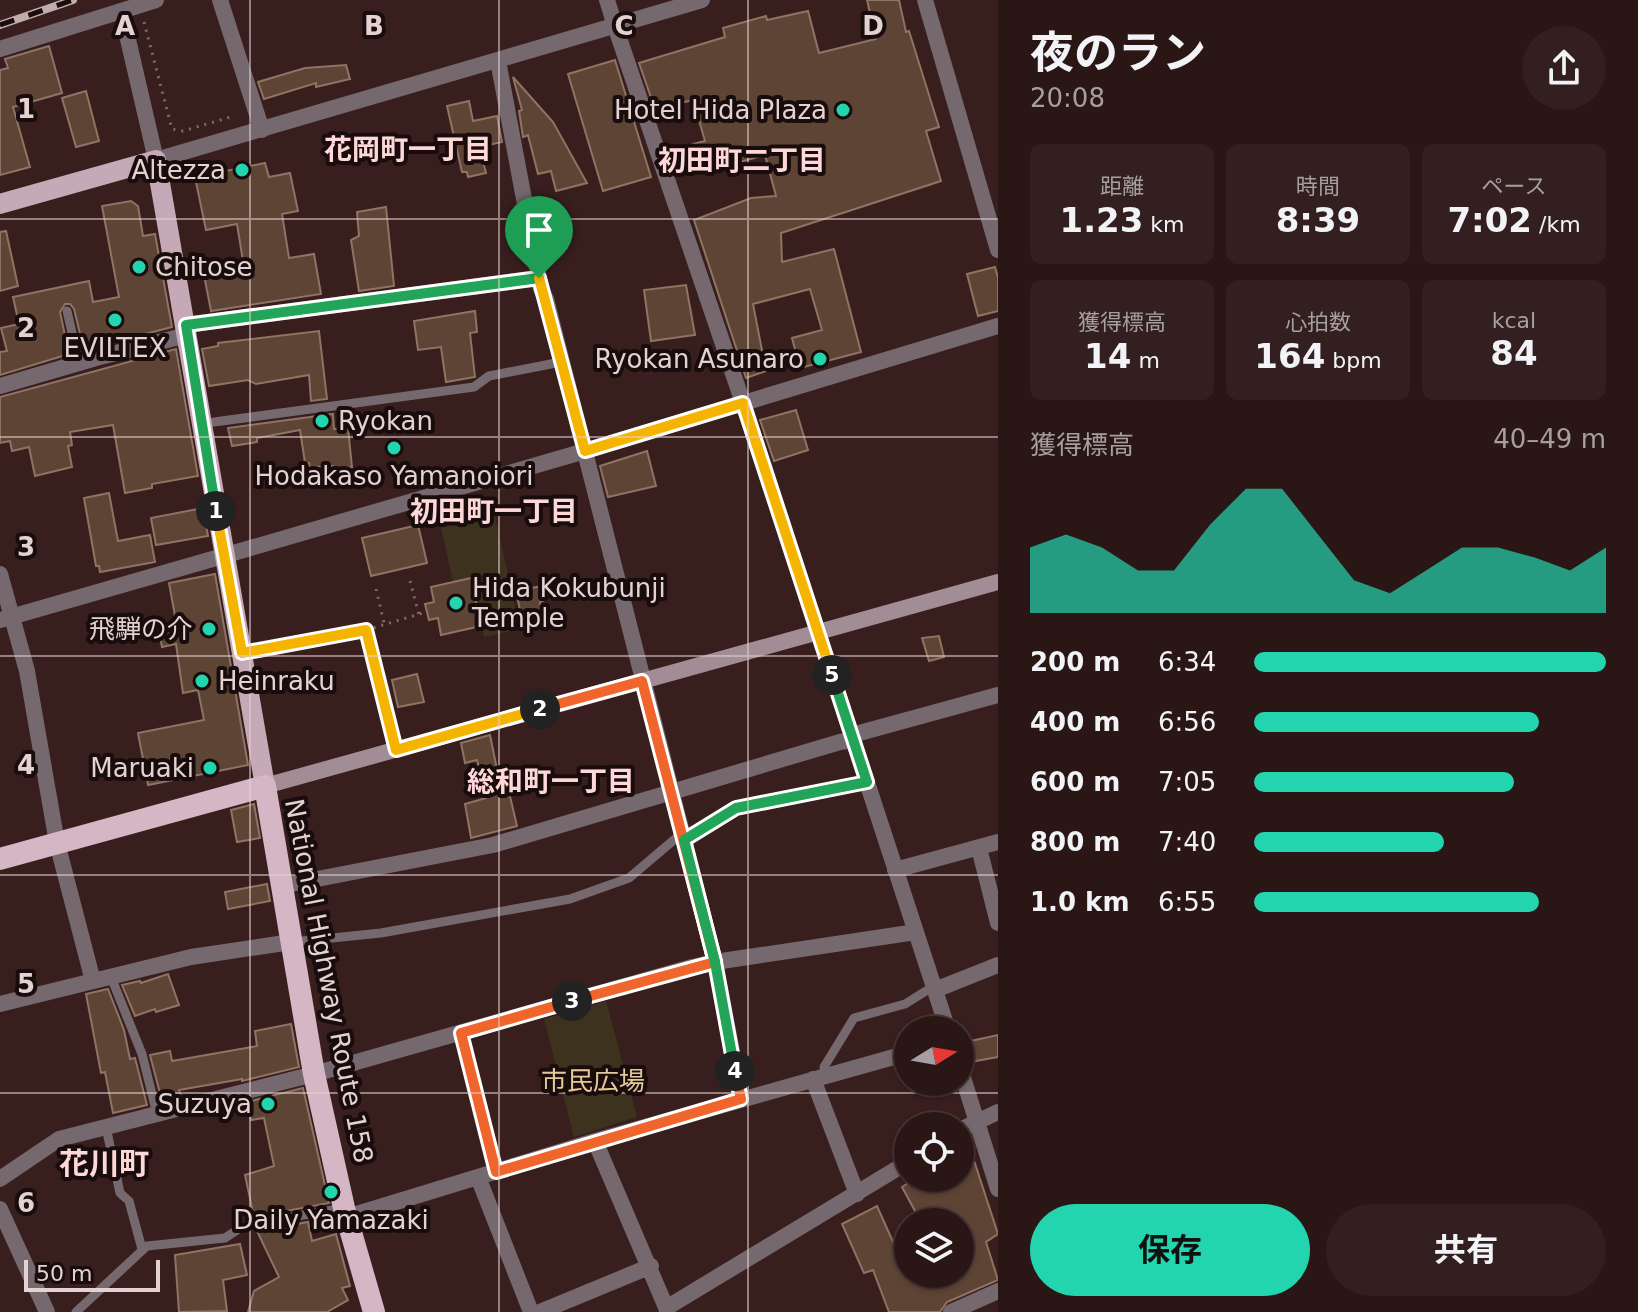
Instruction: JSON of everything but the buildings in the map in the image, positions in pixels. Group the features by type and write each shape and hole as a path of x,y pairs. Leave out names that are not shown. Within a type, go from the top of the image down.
{"highway":[{"name":"National Highway Route 158","path":"0,859 265,786 314,1074 346,1213 374,1312"}],"main road":[{"path":"0,204 156,160 265,786 998,582"}],"street":[{"path":"0,49 156,0"},
{"path":"220,0 262,130"},
{"path":"607,0 743,403 943,1016"},
{"path":"123,18 156,160 702,0"},
{"path":"925,0 998,250"},
{"path":"498,61 539,278 715,962 741,1099"},
{"path":"0,386 186,330 539,278"},
{"path":"6,618 585,451 998,326"},
{"path":"0,574 6,618 27,671 57,843 93,981"},
{"path":"281,886 493,845 998,695"},
{"path":"895,870 998,842"},
{"path":"979,848 998,923"},
{"path":"0,1179 59,1139 314,1074 715,962 916,932"},
{"path":"0,1004 191,957 291,942"},
{"path":"934,988 998,965"},
{"path":"346,1213 894,1057"},
{"path":"819,1077 857,1194"},
{"path":"969,1096 996,1177"},
{"path":"974,1122 998,1112"},
{"path":"595,1141 651,1266 665,1311 894,1171"},
{"path":"478,1177 531,1312"},
{"path":"0,1209 47,1312"},
{"path":"540,1312 651,1266"},
{"path":"951,1312 998,1291"}],"lane":[{"path":"67,311 79,363"},
{"path":"214,422 474,387 489,376 561,362"},
{"path":"291,942 381,933 570,899 629,878 683,836 736,808 867,782"},
{"path":"111,977 138,1044 157,1114"},
{"path":"819,1077 854,1018 905,1004 934,988"},
{"path":"461,1033 496,1172"},
{"path":"106,1127 120,1193 129,1201 142,1249"},
{"path":"76,1312 147,1246 225,1238 240,1228 262,1222 346,1213"}],"path":[{"path":"141,15 172,129 183,131 234,116"},
{"path":"242,653 385,627 421,614 410,581"},
{"path":"376,589 385,627"},
{"path":"366,630 396,750"}],"green space":[{"path":"492,503 520,629 484,637 471,578 453,582 438,514"},
{"name":"市民広場","path":"606,1001 637,1117 574,1137 544,1019"}],"railway":[{"path":"0,25 73,0"}],"place":[{"name":"Hotel Hida Plaza","path":"843,110"},
{"name":"Altezza","path":"242,170"},
{"name":"Chitose","path":"139,267"},
{"name":"EVILTEX","path":"115,320"},
{"name":"Ryokan Asunaro","path":"820,359"},
{"name":"Ryokan","path":"322,421"},
{"name":"Hodakaso Yamanoiori","path":"394,448"},
{"name":"Hida Kokubunji Temple","path":"456,603"},
{"name":"飛騨の介","path":"209,629"},
{"name":"Heinraku","path":"202,681"},
{"name":"Maruaki","path":"210,768"},
{"name":"Suzuya","path":"268,1104"},
{"name":"Daily Yamazaki","path":"331,1192"}],"district":[{"name":"花岡町一丁目","path":"408,149"},
{"name":"初田町二丁目","path":"742,160"},
{"name":"初田町一丁目","path":"494,511"},
{"name":"総和町一丁目","path":"551,781"},
{"name":"花川町","path":"104,1163"}],"route":[{"path":"539,278 186,325 223,556 242,653 366,630 396,750 642,681 715,962 461,1033 496,1172 741,1099 715,962 684,840 719,817 745,805 764,804 867,782 743,403 585,451 539,278"}]}
